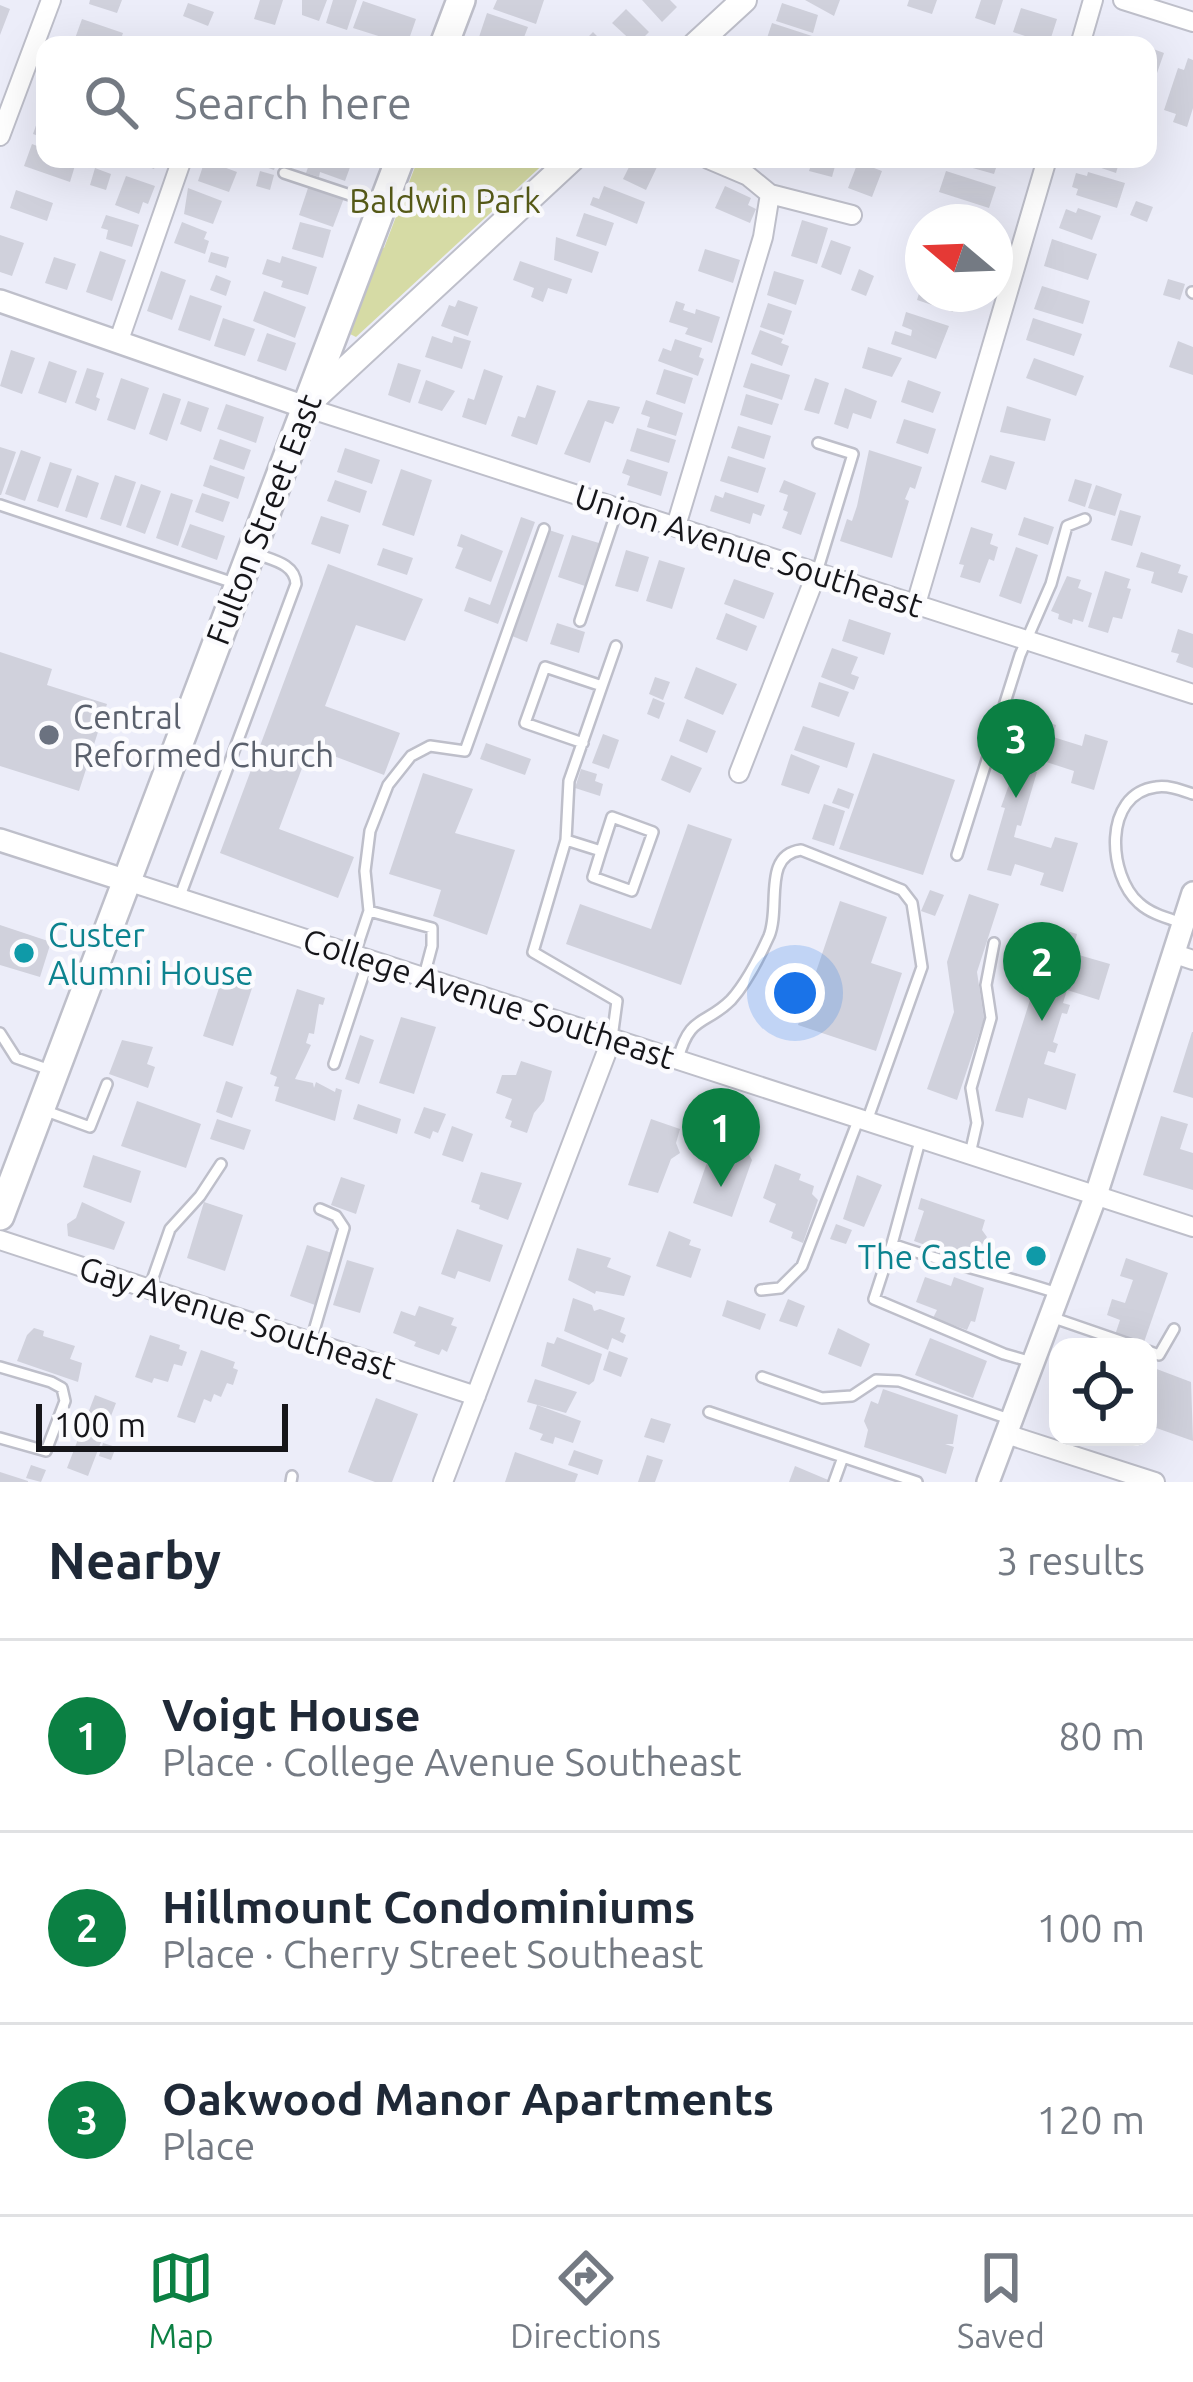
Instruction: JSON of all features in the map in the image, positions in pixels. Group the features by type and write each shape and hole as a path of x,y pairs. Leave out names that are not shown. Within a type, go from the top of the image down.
{"main road":[{"path":"447,36 460,0"},
{"path":"705,36 744,0"},
{"name":"Fulton Street East","path":"1,1211 397,168"},
{"path":"305,407 562,168"}],"street":[{"path":"38,36 51,0"},
{"path":"1083,36 1093,0"},
{"path":"1123,0 1191,15"},
{"path":"0,136 36,40"},
{"path":"119,340 179,168"},
{"path":"729,168 770,194 852,215"},
{"path":"916,604 1044,168"},
{"path":"676,526 764,237 770,194"},
{"path":"0,301 305,407"},
{"name":"Union Avenue Southeast","path":"305,407 1193,694"},
{"path":"739,773 817,572"},
{"path":"0,840 127,880"},
{"name":"College Avenue Southeast","path":"127,880 1193,1227"},
{"path":"988,1482 1184,957 1184,923 1193,893"},
{"path":"443,1482 612,1038"},
{"name":"Gay Avenue Southeast","path":"0,1240 476,1396"},
{"path":"1009,1427 1155,1482"}],"lane":[{"path":"284,173 382,206"},
{"path":"817,572 853,454 818,443"},
{"path":"0,506 238,585"},
{"path":"580,621 618,507"},
{"path":"957,855 1027,640 1051,584 1066,526 1085,519"},
{"path":"334,1064 369,911 365,871 370,831 388,784 411,756 430,746 465,751 544,529"},
{"path":"180,896 296,584 288,567 251,552"},
{"path":"612,1038 616,1001 532,952 566,840 569,781 616,646"},
{"path":"583,743 525,723 545,667 602,686"},
{"path":"1184,923 1152,913 1135,901 1119,869 1115,834 1127,806 1149,788 1162,786 1193,794"},
{"path":"612,817 653,832 632,891 592,878 601,851 612,817"},
{"path":"566,840 601,851"},
{"path":"678,1059 688,1032 726,1005 745,980 774,921 774,874 788,852 801,850 902,890 912,902 922,967 863,1119 802,1266 780,1288 760,1290"},
{"path":"369,911 432,928 424,976"},
{"path":"970,1154 977,1123 971,1088 991,1018 986,985 994,943"},
{"path":"0,1033 16,1058 55,1072"},
{"path":"41,1108 90,1127 107,1084"},
{"path":"921,1138 874,1299 1033,1363"},
{"path":"149,1288 170,1229 221,1164"},
{"path":"311,1341 344,1228 336,1216 320,1209"},
{"path":"892,1244 1060,1294"},
{"path":"1051,1317 1112,1338"},
{"path":"1157,1353 1174,1329"},
{"path":"0,1367 52,1382 62,1388 65,1401 46,1451 0,1438"},
{"path":"762,1377 822,1398 852,1396 875,1380 899,1381 1009,1427"},
{"path":"709,1412 843,1457 882,1476 917,1482"},
{"path":"834,1482 843,1457"}],"green space":[{"name":"Baldwin Park","path":"415,168 539,168 356,337 350,334 357,301 378,246 384,248"}],"building":[{"path":"90,0 122,0 117,13 89,4"},
{"path":"260,0 283,0 275,25 254,19"},
{"path":"302,0 327,0 319,21 302,15"},
{"path":"333,0 357,0 347,30 326,23"},
{"path":"497,0 544,0 536,24 493,9"},
{"path":"642,0 670,0 677,7 662,22"},
{"path":"805,0 840,0 834,16"},
{"path":"909,0 937,0 932,14 907,6"},
{"path":"981,0 1003,0 995,25 975,18"},
{"path":"363,1 416,19 410,36 378,36 353,28"},
{"path":"188,3 214,12 208,26 183,16"},
{"path":"782,3 818,15 813,33 776,21"},
{"path":"0,5 10,9 0,35"},
{"path":"1021,8 1057,19 1052,36 1013,32"},
{"path":"626,9 649,32 626,36 612,23"},
{"path":"487,13 528,27 524,36 479,36"},
{"path":"82,19 123,33 122,36 76,36"},
{"path":"772,23 812,36 768,36"},
{"path":"1188,58 1193,60 1193,108 1187,127 1173,122 1176,114 1164,110 1178,68 1184,70"},
{"path":"32,144 36,146 36,168 74,168 70,182 24,166"},
{"path":"95,168 111,174 106,190 90,185"},
{"path":"202,168 237,172 229,192 198,181"},
{"path":"308,168 350,168 345,181 320,172 319,177 306,173"},
{"path":"628,168 657,168 646,190 623,179"},
{"path":"810,168 834,168 832,177"},
{"path":"856,168 882,171 872,197 848,188"},
{"path":"260,171 274,175 270,190 256,186"},
{"path":"946,171 996,187 990,204 939,192"},
{"path":"1088,172 1125,183 1117,208 1076,195 1078,189 1072,187 1076,173 1087,176"},
{"path":"126,176 155,186 139,214 115,205"},
{"path":"309,185 344,198 333,227 299,215"},
{"path":"604,186 645,202 637,224 590,205 593,197 599,199"},
{"path":"725,186 751,198 748,205 756,209 750,223 715,208"},
{"path":"188,188 222,201 213,224 184,214"},
{"path":"16,190 53,203 47,221 10,208"},
{"path":"1136,201 1153,207 1147,222 1130,215"},
{"path":"1078,208 1101,216 1092,240 1059,228 1066,209 1076,213"},
{"path":"584,213 614,223 606,246 576,236"},
{"path":"106,215 139,225 132,247 106,239 108,230 101,228"},
{"path":"802,220 828,228 817,264 791,256"},
{"path":"182,222 207,232 205,254 174,243"},
{"path":"300,222 331,230 323,258 292,249"},
{"path":"0,235 24,243 12,276 0,272"},
{"path":"556,237 599,252 592,273 554,260"},
{"path":"1052,239 1097,254 1088,280 1044,266"},
{"path":"831,240 851,247 841,275 821,267"},
{"path":"705,249 740,260 733,283 698,271"},
{"path":"100,251 126,260 112,301 86,292"},
{"path":"211,252 229,257 226,268 208,262"},
{"path":"282,256 317,267 308,295 281,287 283,281 262,274 267,259 280,263"},
{"path":"54,257 76,264 67,290 45,283"},
{"path":"520,261 572,279 567,294 548,288 543,302 531,297 534,288 513,280"},
{"path":"859,269 874,276 866,296 851,290"},
{"path":"161,271 186,280 172,320 147,311"},
{"path":"774,271 804,280 796,305 767,295"},
{"path":"216,275 231,281 226,296 210,290"},
{"path":"1168,279 1185,284 1180,300 1163,295"},
{"path":"1042,286 1090,301 1083,324 1034,309"},
{"path":"264,291 306,307 295,338 253,321"},
{"path":"190,295 222,306 210,341 178,330"},
{"path":"458,300 478,307 468,336 441,326 449,305 455,307"},
{"path":"676,301 685,304 683,310 720,317 712,343 685,334 688,328 669,322"},
{"path":"768,303 792,311 784,335 760,327"},
{"path":"906,312 949,326 936,359 891,344 895,331 911,336 912,330 902,326"},
{"path":"223,318 255,329 245,356 214,346"},
{"path":"1033,318 1082,334 1074,356 1026,340"},
{"path":"760,330 789,346 782,366 751,354"},
{"path":"267,333 296,343 286,371 257,361"},
{"path":"432,336 452,343 454,336 471,341 462,369 425,357"},
{"path":"675,339 702,348 698,376 658,361 663,348 671,351"},
{"path":"1178,341 1193,347 1193,375 1169,367"},
{"path":"868,347 902,358 892,377 862,368"},
{"path":"11,350 35,358 22,394 0,386"},
{"path":"1034,358 1084,376 1076,396 1026,378"},
{"path":"49,361 77,371 66,403 38,393"},
{"path":"398,363 421,370 410,403 388,395"},
{"path":"751,363 790,375 782,400 743,387"},
{"path":"87,368 104,373 96,411 75,403"},
{"path":"484,369 503,376 486,425 462,417 468,398 474,400"},
{"path":"664,369 693,378 685,404 656,394"},
{"path":"121,378 149,388 135,430 107,420"},
{"path":"815,378 829,383 819,414 804,410"},
{"path":"426,380 455,391 442,411 418,403"},
{"path":"908,380 941,392 933,413 901,402"},
{"path":"537,385 556,391 537,445 511,436 518,416 525,418"},
{"path":"845,388 877,401 871,419 853,413 848,429 834,424"},
{"path":"163,393 181,399 167,441 149,434"},
{"path":"746,394 779,404 772,425 740,415"},
{"path":"588,400 620,407 613,424 605,421 590,463 564,454"},
{"path":"646,400 683,413 676,436 647,427 650,417 641,414"},
{"path":"188,401 209,408 201,432 180,424"},
{"path":"226,404 264,417 256,443 217,429"},
{"path":"1007,406 1051,419 1045,441 1000,432"},
{"path":"904,419 936,429 928,454 896,443"},
{"path":"738,426 771,436 764,459 731,448"},
{"path":"637,428 676,440 669,463 630,451"},
{"path":"220,439 251,450 244,470 213,459"},
{"path":"0,447 16,452 1,495 0,495"},
{"path":"345,448 380,460 372,484 337,472"},
{"path":"21,450 41,457 25,501 5,494"},
{"path":"869,450 922,467 915,489 910,487 905,499 909,501 892,558 840,541 857,506"},
{"path":"990,455 1015,462 1006,490 981,482"},
{"path":"728,456 766,468 758,493 720,481"},
{"path":"627,459 668,472 661,496 627,485 630,476 622,473"},
{"path":"50,462 72,469 58,508 37,501"},
{"path":"210,465 245,477 238,499 203,486"},
{"path":"401,469 432,480 414,536 382,525"},
{"path":"77,475 99,483 87,518 65,511"},
{"path":"115,475 136,482 121,526 100,519"},
{"path":"1075,479 1092,484 1085,507 1068,501"},
{"path":"335,480 367,491 360,513 327,501"},
{"path":"784,480 816,493 801,535 782,528 788,512 783,510 788,495 779,492"},
{"path":"141,484 161,491 145,534 126,527"},
{"path":"1096,485 1122,494 1115,516 1088,508"},
{"path":"725,492 765,505 761,516 753,513 750,524 710,511 715,495 723,498"},
{"path":"171,493 193,500 178,546 156,538"},
{"path":"202,493 230,502 223,522 195,512"},
{"path":"1120,510 1141,516 1132,546 1111,540"},
{"path":"321,516 349,525 340,554 311,544"},
{"path":"521,517 535,522 498,624 464,611 469,597 490,605"},
{"path":"1024,517 1054,527 1048,545 1018,535"},
{"path":"190,524 225,536 217,560 181,547"},
{"path":"971,527 993,534 990,544 998,547 980,583 960,577 964,565 959,564"},
{"path":"549,530 564,535 527,642 512,636"},
{"path":"461,534 503,551 491,582 455,568 463,548 457,546"},
{"path":"572,535 599,543 585,586 558,577"},
{"path":"1016,547 1038,555 1021,604 999,596"},
{"path":"383,548 413,558 407,575 377,565"},
{"path":"626,550 649,557 638,592 615,586"},
{"path":"1141,552 1181,565 1178,573 1188,576 1182,593 1151,583 1154,572 1136,567"},
{"path":"659,560 685,568 672,609 646,601"},
{"path":"328,564 423,599 405,641 356,625 325,706 400,733 384,775 310,747 279,829 354,857 338,898 220,853"},
{"path":"1105,571 1130,579 1127,588 1131,589 1122,619 1113,617 1108,633 1088,627"},
{"path":"1067,576 1081,580 1078,588 1092,593 1083,622 1073,619 1072,624 1051,611"},
{"path":"734,579 774,593 764,619 724,604"},
{"path":"726,613 757,626 747,651 716,639"},
{"path":"849,619 891,633 884,655 842,641"},
{"path":"557,623 585,632 579,653 550,644"},
{"path":"1178,629 1193,634 1193,668 1176,662 1179,654 1171,652"},
{"path":"832,648 858,657 851,674 859,677 854,690 821,677"},
{"name":"Central Reformed Church","path":"0,652 52,669 47,685 107,704 79,791 0,766"},
{"path":"696,667 737,684 723,715 684,698"},
{"path":"655,677 670,682 663,700 649,694"},
{"path":"819,682 849,692 839,717 811,707"},
{"path":"653,698 665,703 659,719 647,714"},
{"path":"1033,718 1056,725 1053,737 1082,746 1085,734 1108,741 1094,790 1071,783 1074,771 1037,759 1033,771 1037,772 1014,837 1051,848 1055,837 1078,843 1063,892 1040,885 1044,873 1015,864 1011,876 987,870 1005,808 1001,807"},
{"path":"687,719 716,731 707,753 679,741"},
{"path":"803,726 855,743 847,768 794,750"},
{"path":"603,734 619,740 609,769 592,763"},
{"path":"486,743 531,759 525,775 480,759"},
{"path":"873,753 955,780 923,875 839,849"},
{"path":"791,754 820,766 809,794 781,785"},
{"path":"671,755 702,768 690,793 661,780"},
{"path":"581,769 597,774 595,781 603,784 600,796 575,788"},
{"path":"423,773 473,789 455,833 515,850 487,935 433,916 441,890 389,874"},
{"path":"838,788 854,794 849,809 832,803"},
{"path":"824,804 845,811 834,846 812,839"},
{"path":"688,824 732,839 681,985 566,944 580,904 651,929"},
{"path":"930,890 944,895 935,916 921,911"},
{"path":"969,894 999,904 977,972 984,1019 957,1100 927,1089 954,1012 947,962"},
{"path":"840,901 887,917 871,963 902,973 876,1051 798,1025"},
{"name":"Custer Alumni House","path":"0,925 51,942 40,977 0,965"},
{"path":"1053,927 1077,934 1072,953 1110,964 1099,1000 1067,990 1063,1003 1070,1005 1067,1014 1062,1013 1053,1042 1058,1044 1055,1053 1048,1051 1044,1064 1076,1074 1066,1110 1028,1098 1023,1118 995,1111 1037,978 1020,973 1029,943 1046,948"},
{"path":"223,976 253,985 233,1046 203,1036"},
{"path":"297,989 325,998 295,1079 313,1083 314,1088 316,1082 335,1092 342,1090 335,1121 275,1101 279,1087 274,1086 277,1077 270,1074"},
{"path":"401,1017 436,1027 414,1094 379,1083"},
{"path":"1193,1032 1193,1098 1173,1092"},
{"path":"360,1035 374,1040 359,1084 345,1079"},
{"path":"122,1040 153,1047 147,1064 155,1067 148,1088 109,1074"},
{"path":"521,1061 552,1071 544,1101 527,1133 510,1127 512,1121 505,1118 512,1099 496,1093 502,1075 516,1075"},
{"path":"226,1081 243,1087 232,1118 216,1112"},
{"path":"137,1101 201,1124 186,1168 121,1146"},
{"path":"358,1104 401,1119 397,1134 353,1119"},
{"path":"424,1107 446,1114 430,1139 414,1133"},
{"path":"1161,1116 1188,1124 1180,1149 1193,1153 1193,1190 1143,1175"},
{"path":"217,1119 251,1130 244,1150 210,1139"},
{"path":"651,1119 680,1129 676,1143 680,1153 671,1159 658,1193 628,1185"},
{"path":"452,1126 473,1134 463,1162 442,1155"},
{"path":"721,1141 747,1151 752,1160 732,1217 693,1203 713,1145"},
{"path":"93,1155 141,1171 131,1203 83,1187"},
{"path":"775,1164 801,1174 799,1180 814,1186 812,1194 818,1200 803,1243 791,1238 793,1232 769,1222 776,1204 763,1198"},
{"path":"481,1172 522,1183 508,1220 471,1202"},
{"path":"857,1175 882,1185 864,1227 843,1219"},
{"path":"341,1177 365,1185 356,1214 331,1205"},
{"path":"921,1198 985,1220 982,1230 987,1237 979,1260 972,1262 914,1241 924,1211 918,1209"},
{"path":"82,1202 125,1222 114,1250 68,1236 67,1224 76,1218"},
{"path":"204,1202 243,1215 225,1271 187,1258"},
{"path":"836,1224 852,1230 846,1244 830,1239"},
{"path":"457,1229 503,1245 490,1282 458,1271 455,1279 441,1274"},
{"path":"669,1231 701,1249 691,1278 656,1266"},
{"path":"307,1245 332,1253 315,1305 290,1296"},
{"path":"577,1248 611,1258 607,1267 631,1276 624,1296 595,1294 568,1280"},
{"path":"1126,1258 1168,1273 1145,1338 1115,1335 1120,1320 1107,1315 1112,1299 1125,1303 1133,1280 1120,1276"},
{"path":"347,1260 374,1268 360,1313 333,1305"},
{"path":"925,1277 951,1286 954,1277 984,1288 975,1322 967,1330 933,1318 937,1310 916,1302"},
{"path":"573,1298 592,1305 594,1311 625,1318 620,1332 626,1335 623,1343 612,1338 608,1350 564,1331"},
{"path":"788,1299 805,1306 797,1327 779,1321"},
{"path":"727,1300 766,1314 760,1330 722,1316"},
{"path":"419,1306 454,1318 451,1325 457,1327 447,1352 442,1349 439,1355 393,1333 401,1311 415,1316"},
{"path":"34,1328 44,1331 43,1336 75,1346 70,1359 82,1363 78,1382 17,1361"},
{"path":"838,1328 870,1344 861,1367 828,1354"},
{"path":"150,1335 187,1352 182,1366 174,1364 168,1382 135,1377"},
{"path":"557,1337 602,1354 589,1385 541,1366 547,1342 554,1344"},
{"path":"930,1338 987,1361 973,1398 915,1375"},
{"path":"201,1350 235,1362 233,1368 238,1370 233,1385 227,1383 221,1397 214,1394 211,1402 204,1399 195,1423 177,1417"},
{"path":"609,1351 628,1358 621,1377 603,1370"},
{"path":"1157,1369 1191,1382 1193,1441 1157,1428"},
{"path":"535,1379 577,1392 566,1413 527,1402"},
{"path":"883,1389 958,1415 953,1444 945,1444 954,1447 946,1474 864,1447 868,1430 864,1421 871,1401 878,1404"},
{"path":"95,1395 116,1403 88,1476 67,1468"},
{"path":"376,1398 418,1414 392,1482 375,1482 348,1472"},
{"path":"537,1405 581,1421 573,1443 555,1437 553,1444 540,1440 543,1434 529,1429"},
{"path":"651,1418 671,1424 664,1443 644,1437"},
{"path":"103,1443 116,1447 111,1460 99,1456"},
{"path":"574,1450 603,1460 598,1475 568,1465"},
{"path":"515,1452 578,1474 575,1482 505,1482"},
{"path":"647,1455 663,1460 655,1482 638,1482"},
{"path":"31,1465 46,1470 41,1482 26,1478"},
{"path":"795,1466 833,1482 789,1482"},
{"path":"0,1472 28,1481 28,1482 0,1482"}],"place":[{"name":"Central Reformed Church","path":"49,735"},
{"name":"Oakwood Manor Apartments","path":"1016,798"},
{"name":"Custer Alumni House","path":"24,953"},
{"name":"Hillmount Condominiums","path":"1042,1021"},
{"name":"Voigt House","path":"721,1187"},
{"name":"The Castle","path":"1036,1256"}]}
